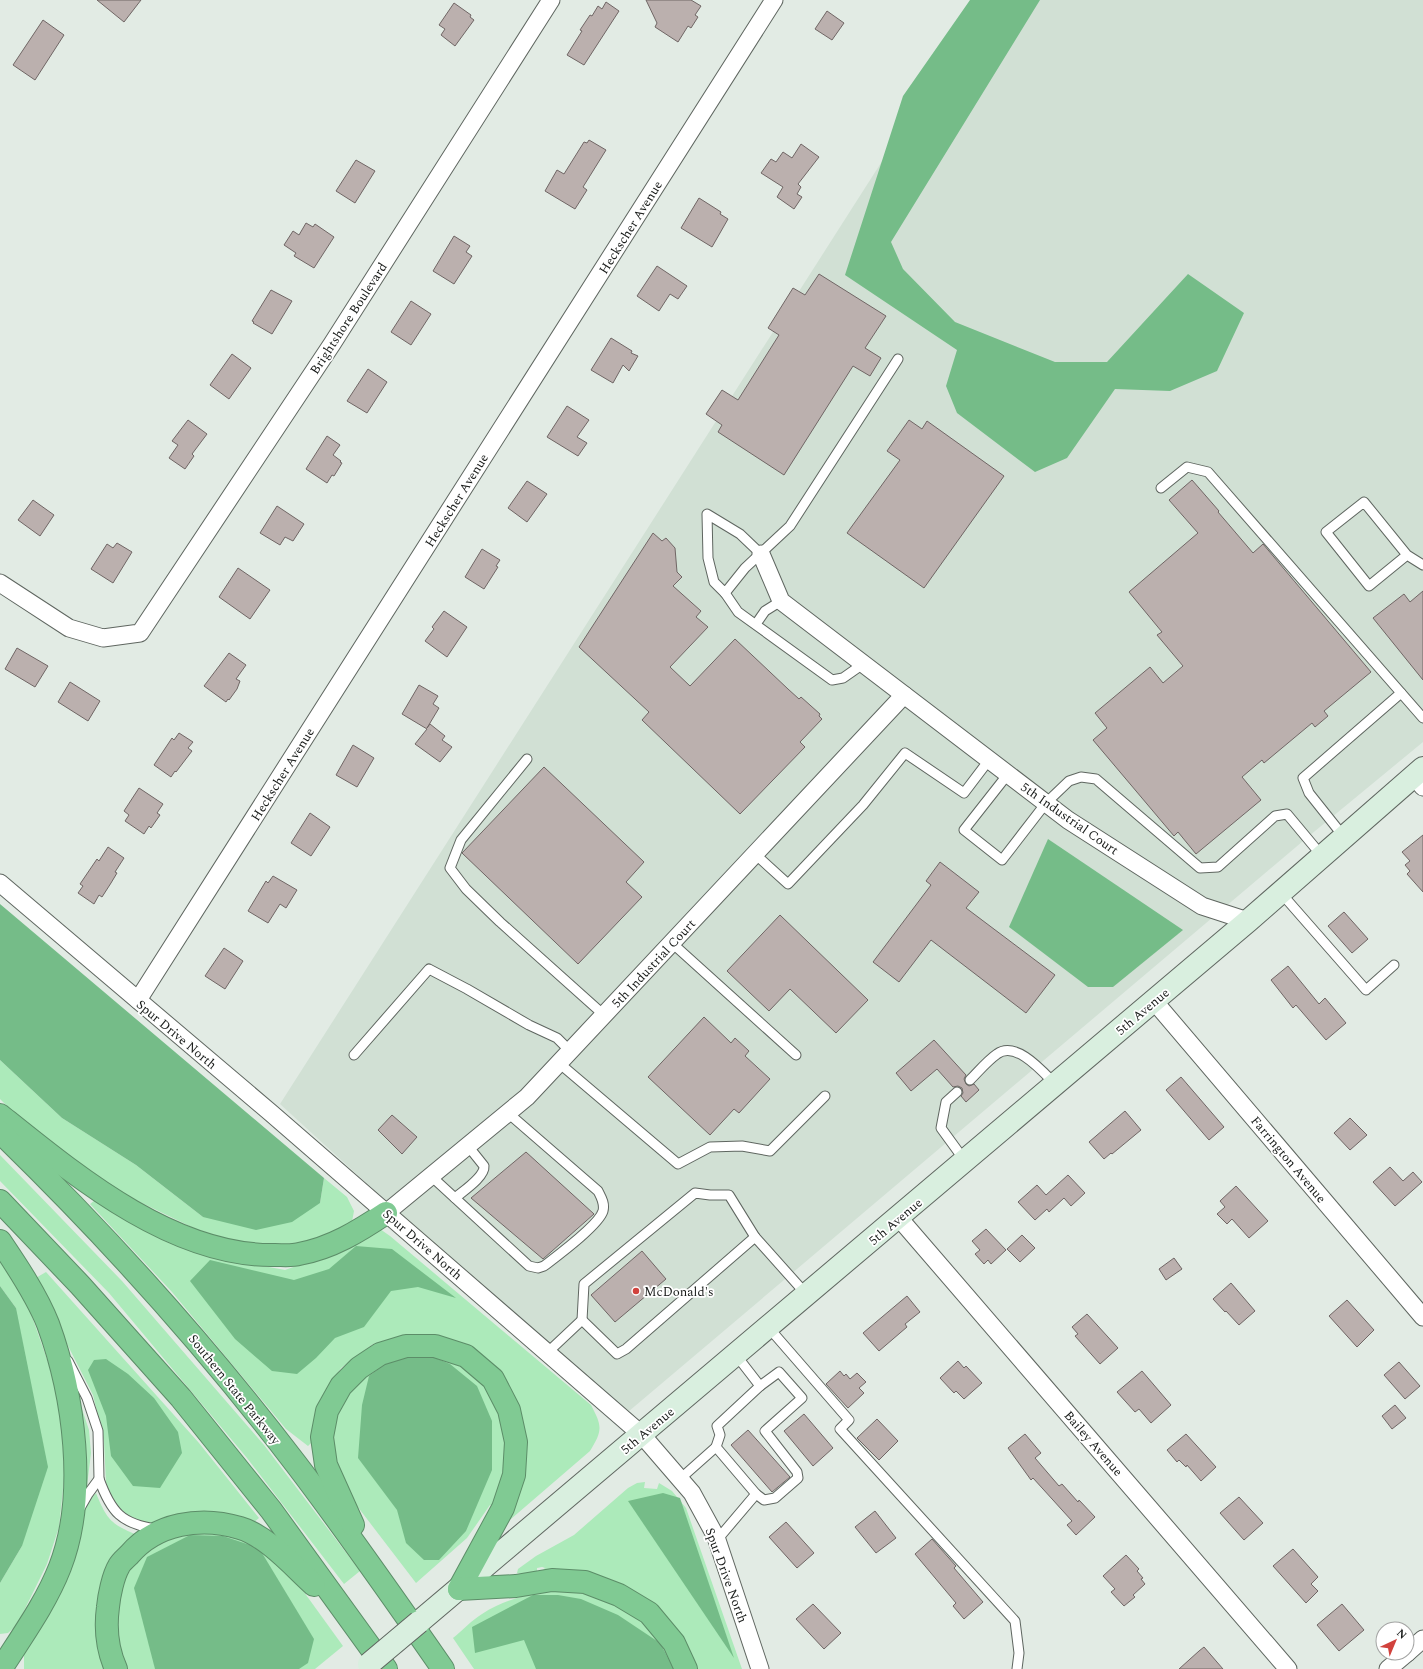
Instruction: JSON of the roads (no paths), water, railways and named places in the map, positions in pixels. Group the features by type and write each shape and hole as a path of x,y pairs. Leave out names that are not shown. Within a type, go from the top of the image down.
{"highway":[{"path":"0,1115 60,1163 113,1200 168,1230 212,1247 257,1255 298,1255 330,1245 360,1231 386,1213"},
{"name":"Southern State Parkway","path":"0,1132 35,1166 126,1262 216,1363 296,1464 371,1566 442,1669"},
{"path":"0,1201 80,1285 181,1398 271,1510 386,1669"},
{"path":"0,1240 22,1273 47,1323 64,1374 73,1428 75,1481 73,1522 60,1567 41,1605 1,1669"},
{"path":"371,1566 326,1465 322,1437 327,1411 341,1386 358,1368 380,1354 406,1346 435,1346 466,1356 493,1379 509,1410 516,1442 514,1475 503,1508 460,1589"},
{"path":"116,1669 110,1656 106,1624 109,1598 119,1566 137,1546 162,1530 186,1523 217,1522 242,1528 270,1544 353,1622"},
{"path":"460,1589 516,1586 552,1580 585,1582 619,1594 649,1614 674,1643 686,1669"}],"main road":[{"name":"5th Avenue","path":"363,1669 460,1589 899,1218 1281,893 1344,837 1420,777"}],"street":[{"name":"Brightshore Boulevard","path":"0,582 69,628 103,638 140,633 332,344 551,0"},
{"name":"Heckscher Avenue","path":"138,1000 774,0"},
{"name":"5th Industrial Court","path":"760,554 781,601 1068,820 1202,906 1248,921"},
{"name":"5th Industrial Court","path":"386,1213 527,1097 904,695"},
{"name":"Spur Drive North","path":"0,883 548,1352 642,1435 692,1493 717,1540 760,1669"},
{"name":"Farrington Avenue","path":"1154,1001 1423,1317"},
{"name":"Bailey Avenue","path":"899,1218 1288,1669"},
{"path":"1415,1646 1423,1639"},
{"path":"1388,1669 1398,1661"}],"lane":[{"path":"725,593 745,568 790,526 898,359"},
{"path":"1161,488 1187,467 1208,472 1423,718"},
{"path":"1407,555 1369,586 1326,532 1364,502 1407,555 1423,565"},
{"path":"760,554 740,534 707,514 708,558 714,582 725,593 738,612 832,680 843,678 862,664"},
{"path":"756,624 765,611 781,601"},
{"path":"1344,837 1309,793 1303,778 1401,693"},
{"path":"755,854 788,884 863,805 905,753 964,793 989,760"},
{"path":"527,759 461,840 450,868 466,889 500,922 604,1015"},
{"path":"1008,774 964,830 1002,860 1046,803 1069,781 1081,777 1096,779 1200,868 1218,867 1275,816 1287,814 1322,856"},
{"path":"1281,893 1366,990 1394,965"},
{"path":"672,943 796,1055"},
{"path":"354,1055 429,969 529,1025 557,1038 565,1057 678,1164 710,1147 742,1146 770,1151 825,1096"},
{"path":"970,1080 998,1053 1008,1050 1023,1055 1033,1062 1056,1084"},
{"path":"957,1092 946,1102 941,1128 966,1161"},
{"path":"431,1176 529,1266 538,1268 544,1266 596,1222 603,1212 604,1202 598,1190 508,1112"},
{"path":"455,1198 480,1176 484,1170 484,1166 468,1146"},
{"path":"548,1352 582,1320 584,1284 695,1192 710,1195 728,1194 755,1237 807,1295"},
{"path":"582,1320 617,1354 626,1349 755,1237"},
{"path":"47,1323 90,1404 98,1431 99,1479 104,1494 113,1509 129,1523 141,1527 162,1530"},
{"path":"769,1328 849,1420 840,1429 1016,1621 1019,1654 1017,1669"},
{"path":"736,1355 760,1386"},
{"path":"680,1479 716,1447 720,1435 718,1426 760,1386 779,1372 802,1398 766,1431 797,1472 798,1478 775,1498 764,1500 756,1494 716,1447"},
{"path":"73,1522 88,1494 99,1479"},
{"path":"717,1540 756,1494"}],"place":[{"name":"McDonald's","path":"636,1291"}]}
